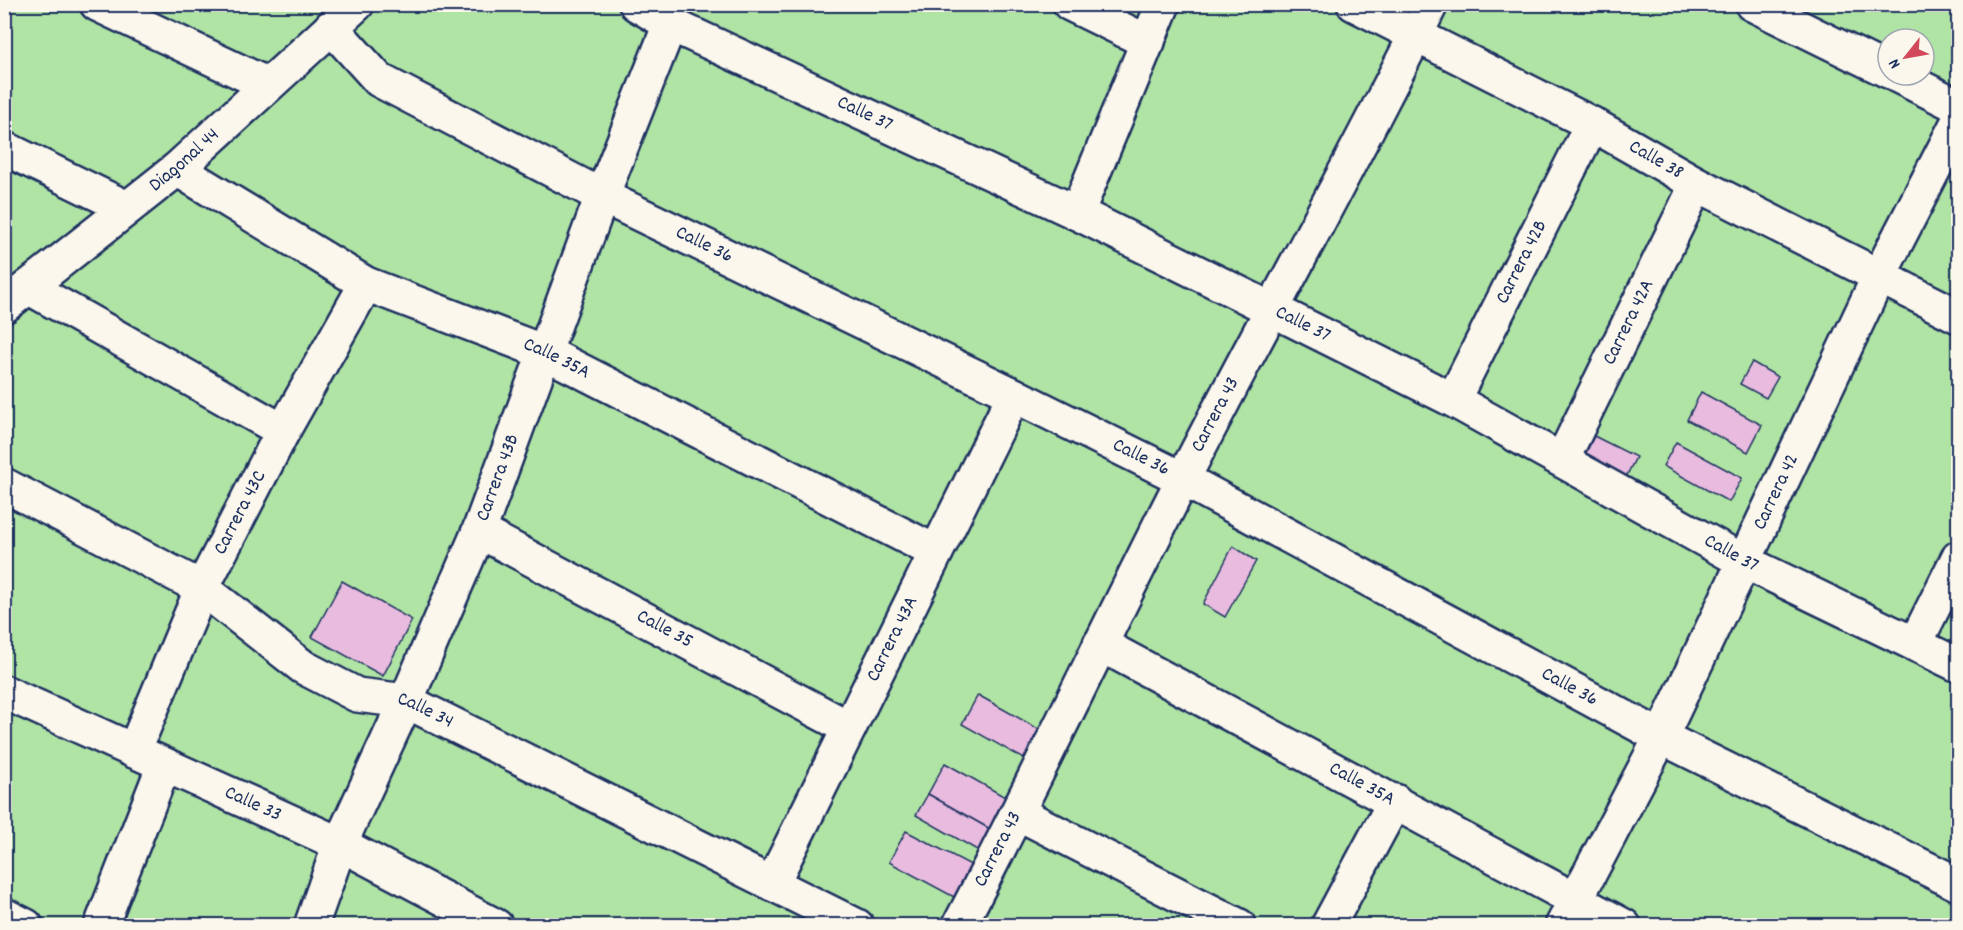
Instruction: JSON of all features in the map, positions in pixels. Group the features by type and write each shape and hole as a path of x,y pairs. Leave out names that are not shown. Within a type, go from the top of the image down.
{"street":[{"path":"97,4 268,85"},
{"name":"Diagonal 44","path":"16,296 177,169 357,4"},
{"name":"Calle 37","path":"636,4 670,24 1077,213 1454,400 1743,561 1959,665"},
{"path":"1070,4 1148,42"},
{"path":"1077,213 1163,4"},
{"name":"Calle 38","path":"1354,4 1592,124 1697,184 1959,316"},
{"name":"Carrera 43","path":"959,926 1018,813 1183,479 1431,4"},
{"path":"1752,4 1876,65"},
{"name":"Carrera 43B","path":"311,926 340,844 406,701 479,531 602,196 670,24"},
{"name":"Calle 36","path":"331,27 379,80 602,196 1183,479 1661,737 1959,884"},
{"path":"1920,87 1959,106"},
{"name":"Carrera 42","path":"1569,913 1661,737 1879,276 1959,122"},
{"name":"Carrera 42B","path":"1454,400 1592,124"},
{"path":"4,148 127,208"},
{"name":"Calle 35A","path":"177,169 366,284 544,352 936,552"},
{"name":"Carrera 42A","path":"1562,460 1697,184"},
{"name":"Carrera 43C","path":"134,751 202,588 283,431 366,284"},
{"path":"16,296 283,431"},
{"name":"Carrera 43A","path":"772,884 1014,395"},
{"name":"Calle 34","path":"4,485 202,588 303,667 357,695 406,701 857,926"},
{"name":"Calle 35","path":"479,531 849,728"},
{"path":"1915,644 1959,558"},
{"name":"Calle 35A","path":"1100,644 1395,801 1569,913 1624,926"},
{"name":"Calle 33","path":"4,692 340,844 496,926"},
{"path":"101,926 164,765"},
{"path":"1328,926 1395,801"},
{"path":"1018,813 1239,926"},
{"path":"4,915 26,926"}],"green space":[{"path":"5,5 1958,5 1958,925 5,925"}],"building":[{"path":"1752,362 1778,377 1766,398 1740,384"},
{"path":"1701,392 1762,425 1748,452 1687,420"},
{"path":"1594,436 1636,457 1624,481 1582,461"},
{"path":"1676,442 1742,478 1729,502 1663,466"},
{"path":"1233,546 1256,561 1225,617 1203,604"},
{"path":"342,581 412,620 383,676 312,637"},
{"path":"978,695 1049,735 1033,764 962,724"},
{"path":"945,763 1014,802 997,833 928,794"},
{"path":"928,794 997,833 984,854 916,815"},
{"path":"906,831 971,865 954,897 889,862"}]}
